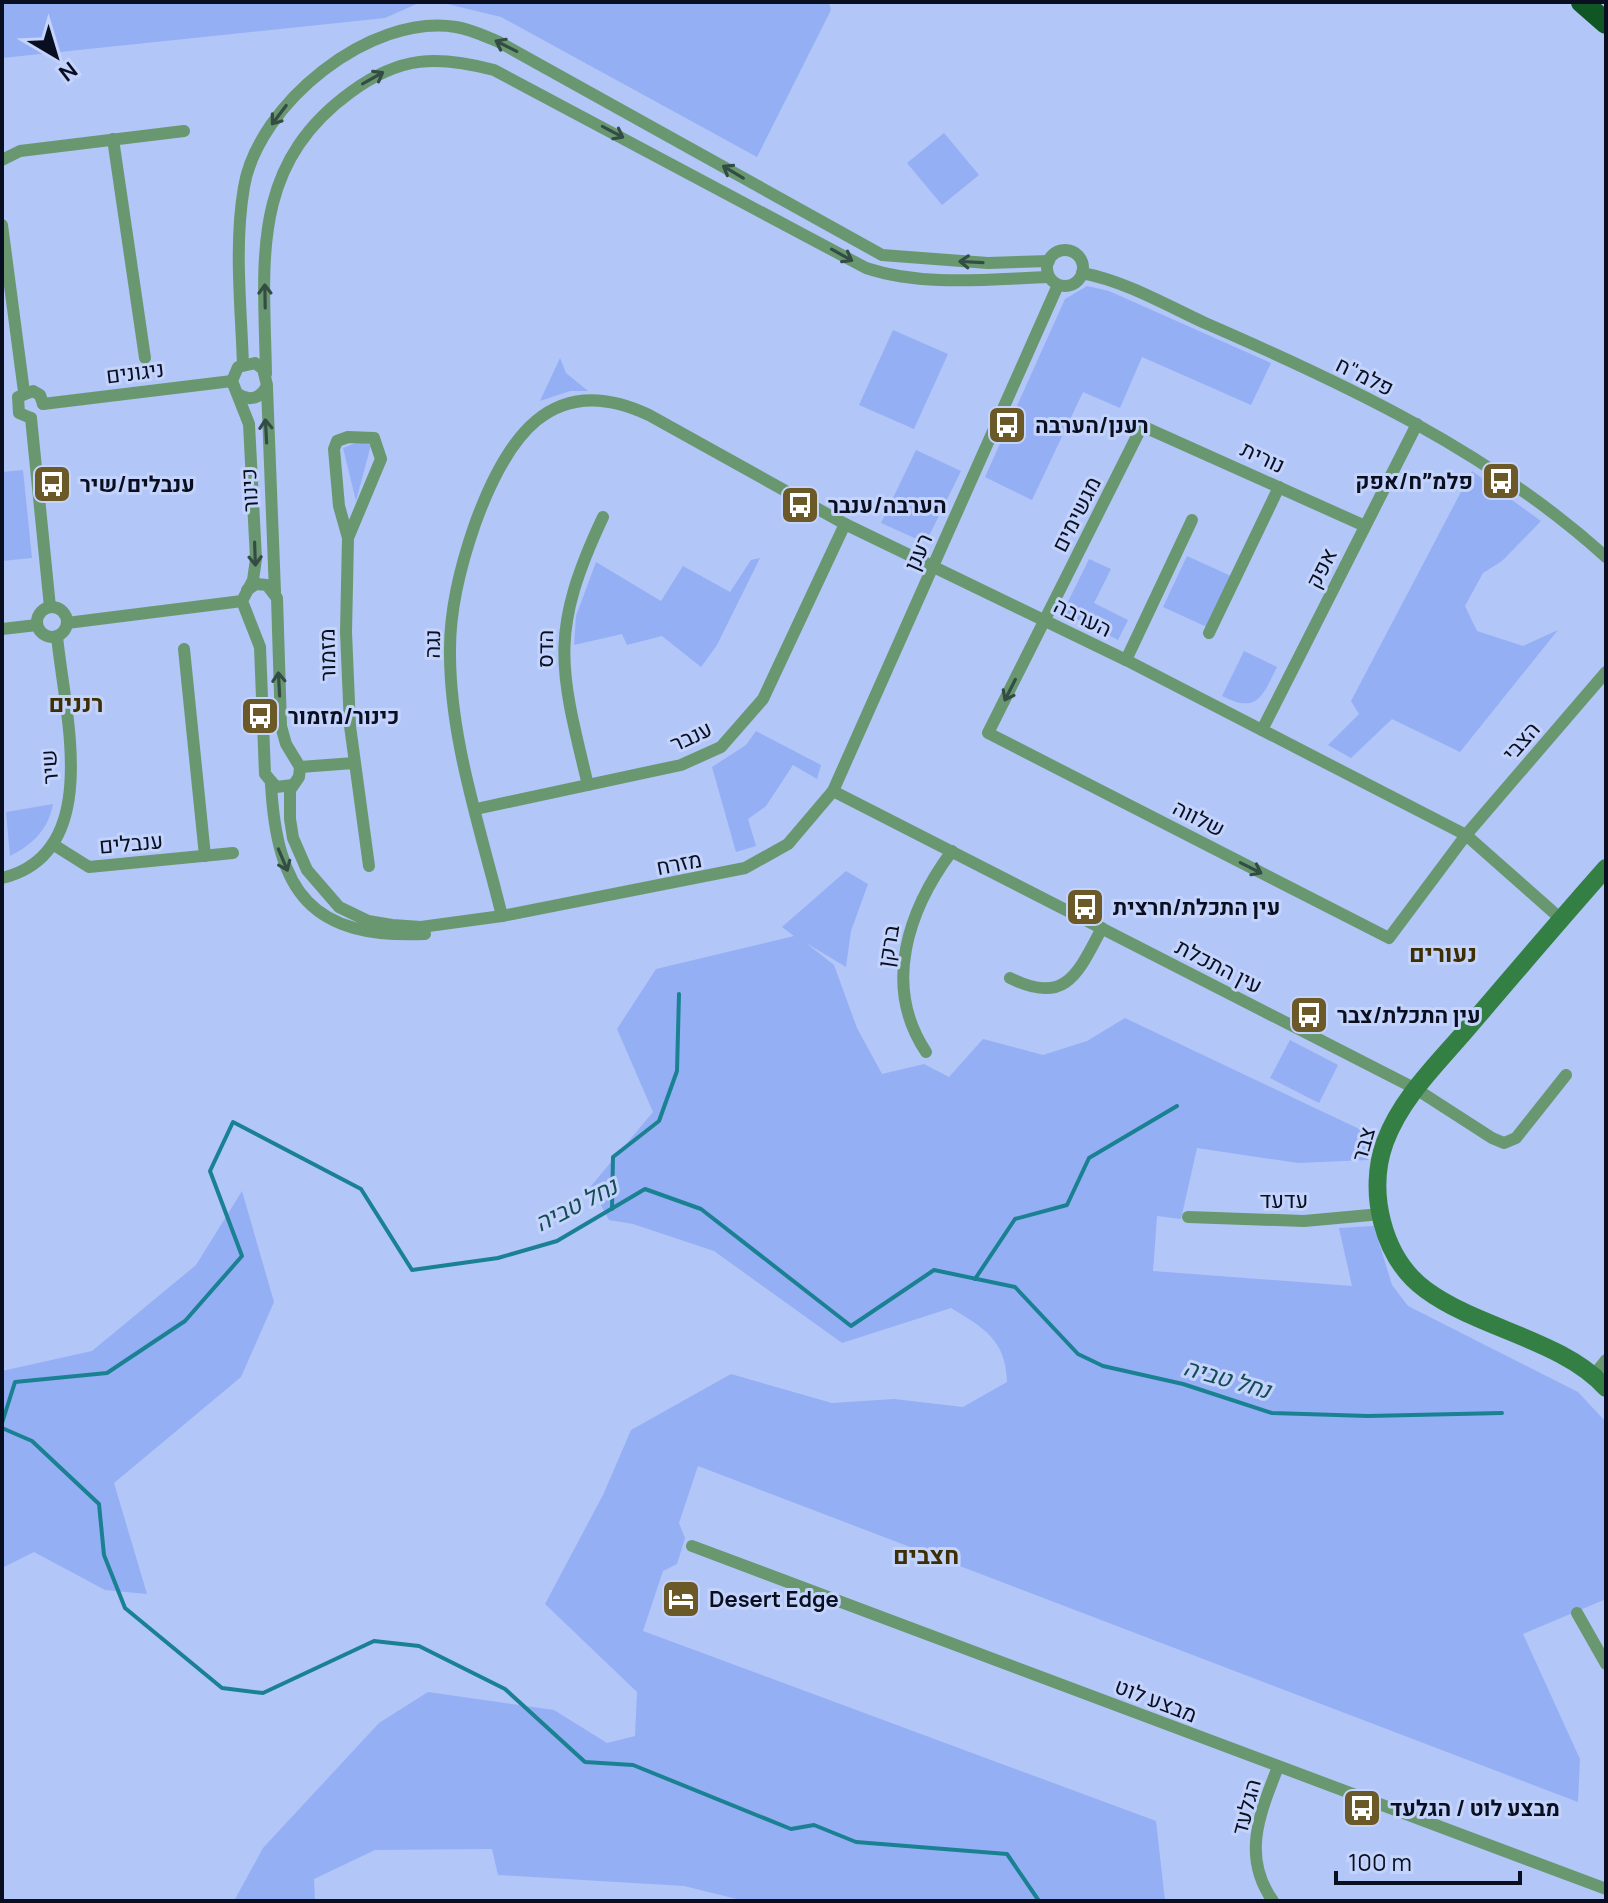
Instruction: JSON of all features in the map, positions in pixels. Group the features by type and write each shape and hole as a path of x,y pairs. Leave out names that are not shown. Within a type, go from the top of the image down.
{"highway":[{"path":"1582,2 1606,23"}],"street":[{"path":"243,365 239,236 244,186 255,149 293,97 312,78 342,57 378,40 420,28 456,27 497,41 882,255 988,263 1049,261 1057,252 1068,251 1078,257 1082,273 1070,286 1054,281 1049,261"},
{"name":"כינור","path":"275,592 267,380 267,234 275,192 297,143 325,112 370,78 424,60 455,60 494,70 866,268 893,277 1054,281"},
{"path":"2,160 20,151 184,131"},
{"path":"113,139 145,358"},
{"path":"2,225 24,392 16,404 2,406"},
{"name":"פלמ\"ח","path":"1082,273 1128,288 1254,344 1417,424 1526,490 1606,557"},
{"name":"רענן","path":"833,791 933,567 1054,281"},
{"path":"255,363 267,380 255,398 238,394 232,381 235,371 243,365 255,363"},
{"name":"ניגונים","path":"43,404 232,381"},
{"path":"16,404 22,416 31,418 41,411 43,404 37,392 24,392"},
{"name":"כינור","path":"238,394 249,424 256,559 256,570 244,596"},
{"name":"הערבה","path":"563,404 607,401 626,404 845,524 1126,660 1466,835 1561,919"},
{"name":"נגה","path":"502,916 456,716 450,650 459,581 480,511 507,452 527,427 563,404"},
{"path":"31,418 50,607"},
{"name":"אפק","path":"1262,730 1417,424"},
{"name":"נורית","path":"1142,426 1365,526"},
{"name":"מגשימים","path":"1044,620 1142,426"},
{"name":"מזמור","path":"348,538 381,459 374,438 348,437 337,441 334,449 339,506 348,538 347,689 369,866"},
{"path":"1209,633 1279,487"},
{"name":"הדס","path":"588,785 569,708 563,641 566,612 575,581 603,517"},
{"path":"1126,660 1192,520"},
{"name":"ענבר","path":"476,809 701,758 735,734 763,699 845,524"},
{"path":"37,625 45,635 57,636 67,623 244,596 262,584 275,592 281,726 297,762 299,777 293,785 282,788 271,784 265,774 260,647 244,596"},
{"path":"37,625 41,611 50,607 62,611 67,623"},
{"path":"248,615 264,620 276,608"},
{"name":"שלווה","path":"1044,620 988,733 1375,931 1389,938 1466,835"},
{"path":"2,629 37,625"},
{"name":"שיר","path":"54,845 67,815 71,781 57,636"},
{"path":"184,649 205,856"},
{"name":"הצבי","path":"1466,835 1606,672"},
{"path":"266,764 278,753 297,762 354,763"},
{"name":"מזרח","path":"271,784 274,832 282,862 300,893 328,919 346,927 397,935 425,934 745,868 770,858 788,844 833,791"},
{"name":"מזרח","path":"293,785 290,819 299,855 314,882 339,907 368,921 421,927 502,916"},
{"name":"עין התכלת","path":"833,791 1416,1089 1504,1143 1516,1138 1566,1075"},
{"path":"2,878 30,865 54,845"},
{"name":"ענבלים","path":"54,845 89,867 233,853"},
{"name":"ברקן","path":"926,1052 908,1019 904,958 920,900 952,851"},
{"name":"צבר","path":"1602,1374 1471,1316 1423,1288 1396,1255 1381,1214 1379,1162 1387,1138 1416,1089 1606,868"},
{"path":"1010,978 1038,990 1065,985 1080,969 1102,928"},
{"name":"עדעד","path":"1188,1217 1304,1221 1381,1214"},
{"name":"מבצע לוט","path":"692,1546 1606,1889"},
{"path":"1577,1613 1606,1664"},
{"name":"הגלעד","path":"1273,1901 1260,1876 1254,1837 1278,1767"}],"shaded area":[{"path":"2,2 421,2 385,18 2,58"},
{"path":"439,2 829,2 831,10 757,157 501,17"},
{"path":"944,133 979,175 942,205 907,163"},
{"path":"1087,286 1109,291 1271,363 1251,405 1142,357 1120,408 1083,392 1032,500 985,477 1065,299"},
{"path":"893,330 948,354 914,429 859,405"},
{"path":"560,358 566,373 588,391 570,391 540,401"},
{"path":"358,442 371,445 356,501 343,448"},
{"path":"916,450 961,471 930,534 919,540 881,523"},
{"path":"23,470 32,558 2,561 2,472"},
{"path":"1472,471 1541,521 1502,561 1483,573 1465,606 1477,631 1523,646 1558,630 1460,752 1392,719 1351,758 1328,745 1359,714 1351,701"},
{"path":"1187,556 1231,576 1207,627 1163,607"},
{"path":"760,558 717,645 701,667 662,636 627,645 622,634 574,645 576,616 596,562 661,601 683,566 730,592 751,560"},
{"path":"1089,559 1111,569 1094,603 1128,620 1118,640 1063,612"},
{"path":"1244,651 1277,667 1262,694 1251,703 1222,696"},
{"path":"756,731 821,765 817,779 793,765 766,806 748,819 756,846 736,852 712,767 746,745"},
{"path":"53,804 38,835 10,856 6,812"},
{"path":"846,871 868,884 851,931 846,967 806,943 834,965 857,1028 882,1074 924,1064 949,1077 983,1039 1043,1055 1087,1041 1125,1018 1372,1135 1368,1160 1298,1163 1197,1148 1181,1219 1157,1216 1153,1271 1352,1286 1339,1228 1374,1226 1392,1285 1408,1306 1578,1392 1606,1422 1606,1599 1523,1634 1580,1759 1578,1802 698,1466 679,1523 685,1538 677,1564 663,1571 643,1631 1156,1821 1165,1901 745,1901 684,1886 498,1875 492,1849 375,1850 314,1879 315,1901 234,1901 263,1848 379,1723 428,1692 554,1710 607,1743 635,1736 637,1692 545,1604 603,1495 631,1430 731,1374 832,1403 894,1399 963,1407 1007,1382 998,1345 983,1329 951,1308 842,1343 714,1251 633,1224 609,1220 591,1186 653,1112 617,1029 656,969 794,936 782,927"},
{"path":"1290,1040 1338,1065 1319,1103 1270,1078"},
{"path":"242,1191 274,1302 241,1377 114,1483 147,1594 105,1590 34,1552 2,1568 2,1371 92,1351 196,1265"}],"waterway":[{"path":"612,1209 613,1157 659,1121 677,1071 679,994"},
{"path":"975,1279 1015,1219 1067,1205 1089,1158 1177,1106"},
{"name":"נחל טביה","path":"2,1423 15,1382 107,1373 185,1321 242,1256 210,1171 233,1122 361,1189 412,1270 498,1258 557,1241 645,1189 701,1209 851,1326 934,1270 1015,1287 1078,1354 1103,1366 1183,1384 1272,1413 1368,1416 1502,1413"},
{"path":"2,1428 32,1441 99,1504 104,1555 125,1608 222,1688 263,1693 374,1641 419,1646 505,1689 585,1762 633,1765 791,1829 814,1825 856,1842 1007,1854 1039,1901"}],"place":[{"name":"רענן/הערבה","path":"1007,425"},
{"name":"פלמ״ח/אפק","path":"1501,481"},
{"name":"ענבלים/שיר","path":"52,484"},
{"name":"הערבה/ענבר","path":"800,505"},
{"name":"כינור/מזמור","path":"260,716"},
{"name":"עין התכלת/חרצית","path":"1085,907"},
{"name":"עין התכלת/צבר","path":"1309,1015"},
{"name":"Desert Edge","path":"681,1599"},
{"name":"מבצע לוט / הגלעד","path":"1362,1808"}],"district":[{"name":"רננים","path":"76,704"},
{"name":"נעורים","path":"1443,954"},
{"name":"חצבים","path":"926,1556"}]}
